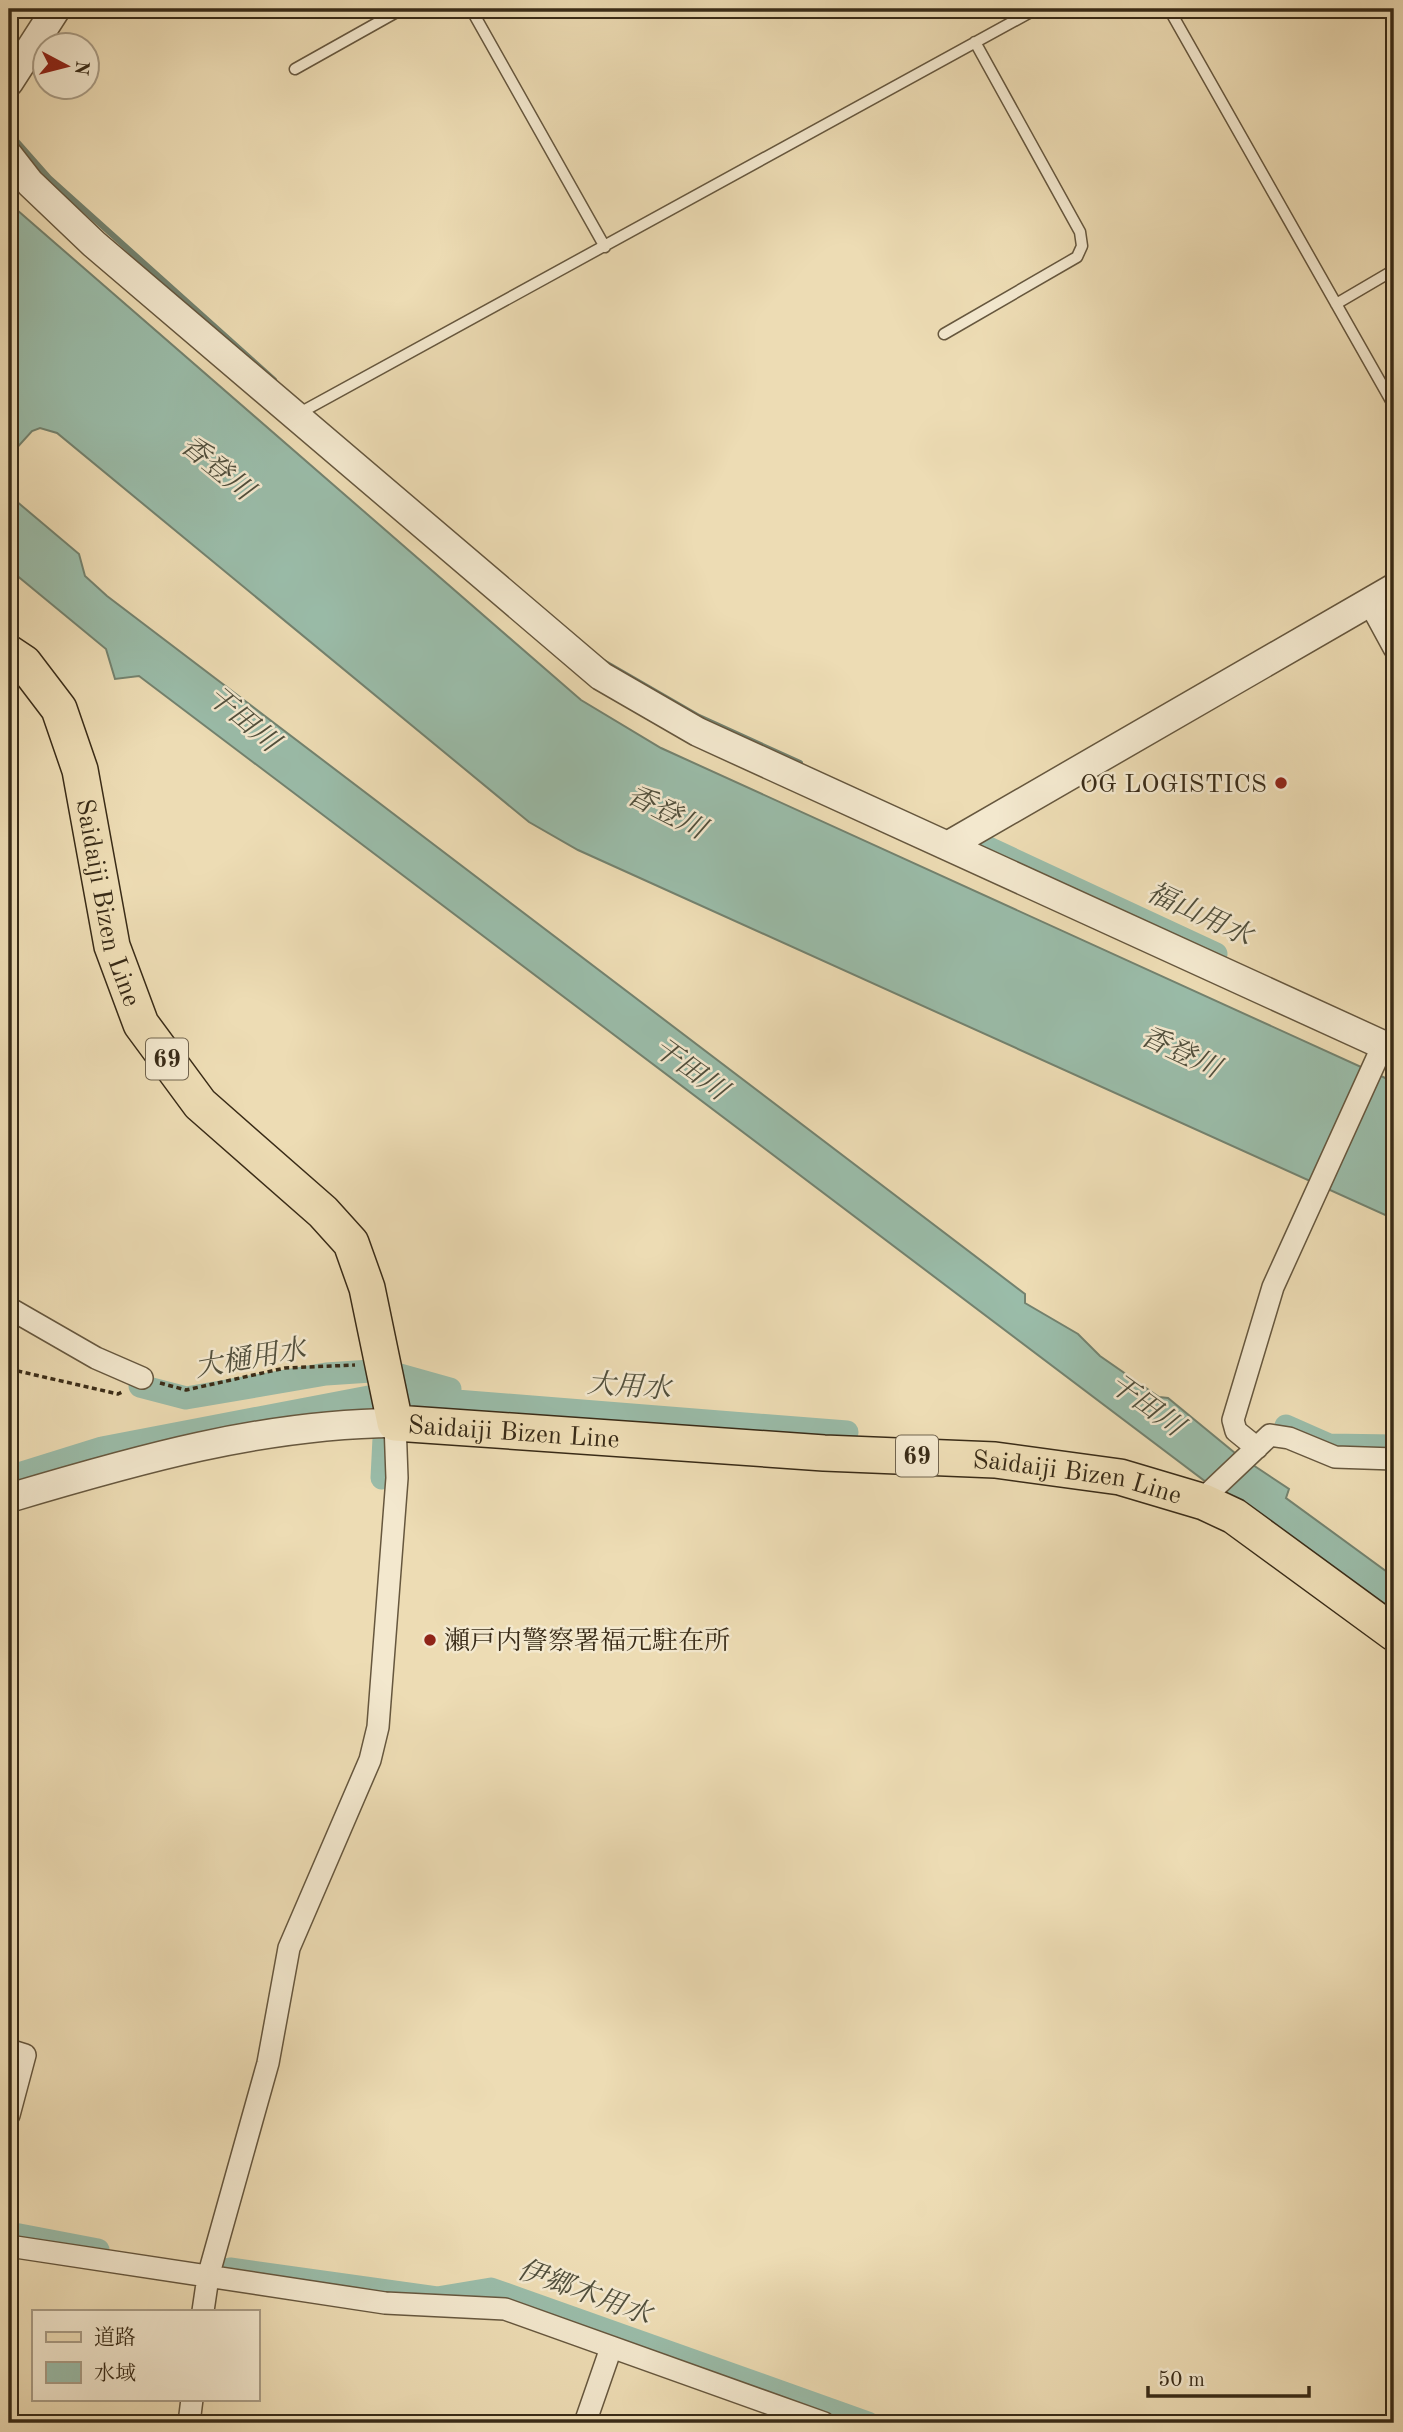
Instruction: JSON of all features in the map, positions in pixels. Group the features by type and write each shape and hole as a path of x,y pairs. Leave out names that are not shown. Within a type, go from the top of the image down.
{"main road":[{"name":"Saidaiji Bizen Line","path":"9,653 24,663 59,709 79,770 112,946 141,1024 200,1104 323,1212 351,1243 367,1288 395,1423 824,1453 995,1460 1120,1477 1208,1496 1394,1633"}],"street":[{"path":"9,82 56,9"},
{"path":"9,156 30,183 94,244 601,676 698,732 949,845 1385,1051 1273,1287 1233,1420 1236,1431 1253,1451"},
{"path":"949,845 1394,588"},
{"path":"1369,602 1394,648"},
{"path":"9,1308 96,1358 142,1378"},
{"path":"9,1498 141,1459 228,1440 296,1428 395,1423 397,1478 378,1727 373,1749 289,1948 278,1992 268,2063 208,2277 203,2310"},
{"path":"1208,1496 1270,1435 1289,1438 1335,1457 1394,1460"},
{"path":"9,2050 25,2055 9,2115"},
{"path":"9,2246 385,2303 505,2309 824,2423"},
{"path":"585,2423 611,2348"},
{"path":"189,2423 192,2400"}],"lane":[{"path":"295,69 402,9"},
{"path":"471,9 605,247"},
{"path":"295,415 1036,9"},
{"path":"1169,9 1394,406"},
{"path":"944,334 1077,257 1082,246 1080,232 975,42"},
{"path":"1336,304 1394,270"}],"path":[{"path":"9,1369 118,1394 142,1378 186,1390 285,1368 382,1364"}],"water":[{"name":"香登川","path":"9,203 581,700 661,748 1394,1082 1394,1219 578,850 529,822 57,433 40,428 32,431 13,452 9,467"},
{"name":"干田川","path":"9,495 79,554 85,576 107,596 1025,1294 1025,1303 1078,1334 1100,1356 1159,1397 1168,1398 1235,1453 1289,1489 1286,1498 1394,1577 1394,1624 139,676 115,679 106,649 9,569"}],"waterway":[{"path":"11,135 49,178 274,380"},
{"path":"602,661 699,717 800,763"},
{"name":"福山用水","path":"982,845 1216,954"},
{"name":"大樋用水","path":"140,1386 186,1398 326,1374 371,1371"},
{"name":"大樋用水","path":"393,1373 450,1389"},
{"name":"大用水","path":"9,1477 102,1448 374,1396"},
{"name":"大用水","path":"406,1397 847,1432"},
{"name":"大用水","path":"1286,1426 1329,1445 1394,1446"},
{"path":"382,1478 384,1438"},
{"name":"伊郷木用水","path":"9,2233 98,2250"},
{"name":"伊郷木用水","path":"230,2269 437,2298 491,2289 868,2423"}],"place":[{"name":"OG LOGISTICS","path":"1281,783"},
{"name":"瀬戸内警察署福元駐在所","path":"430,1640"}]}
